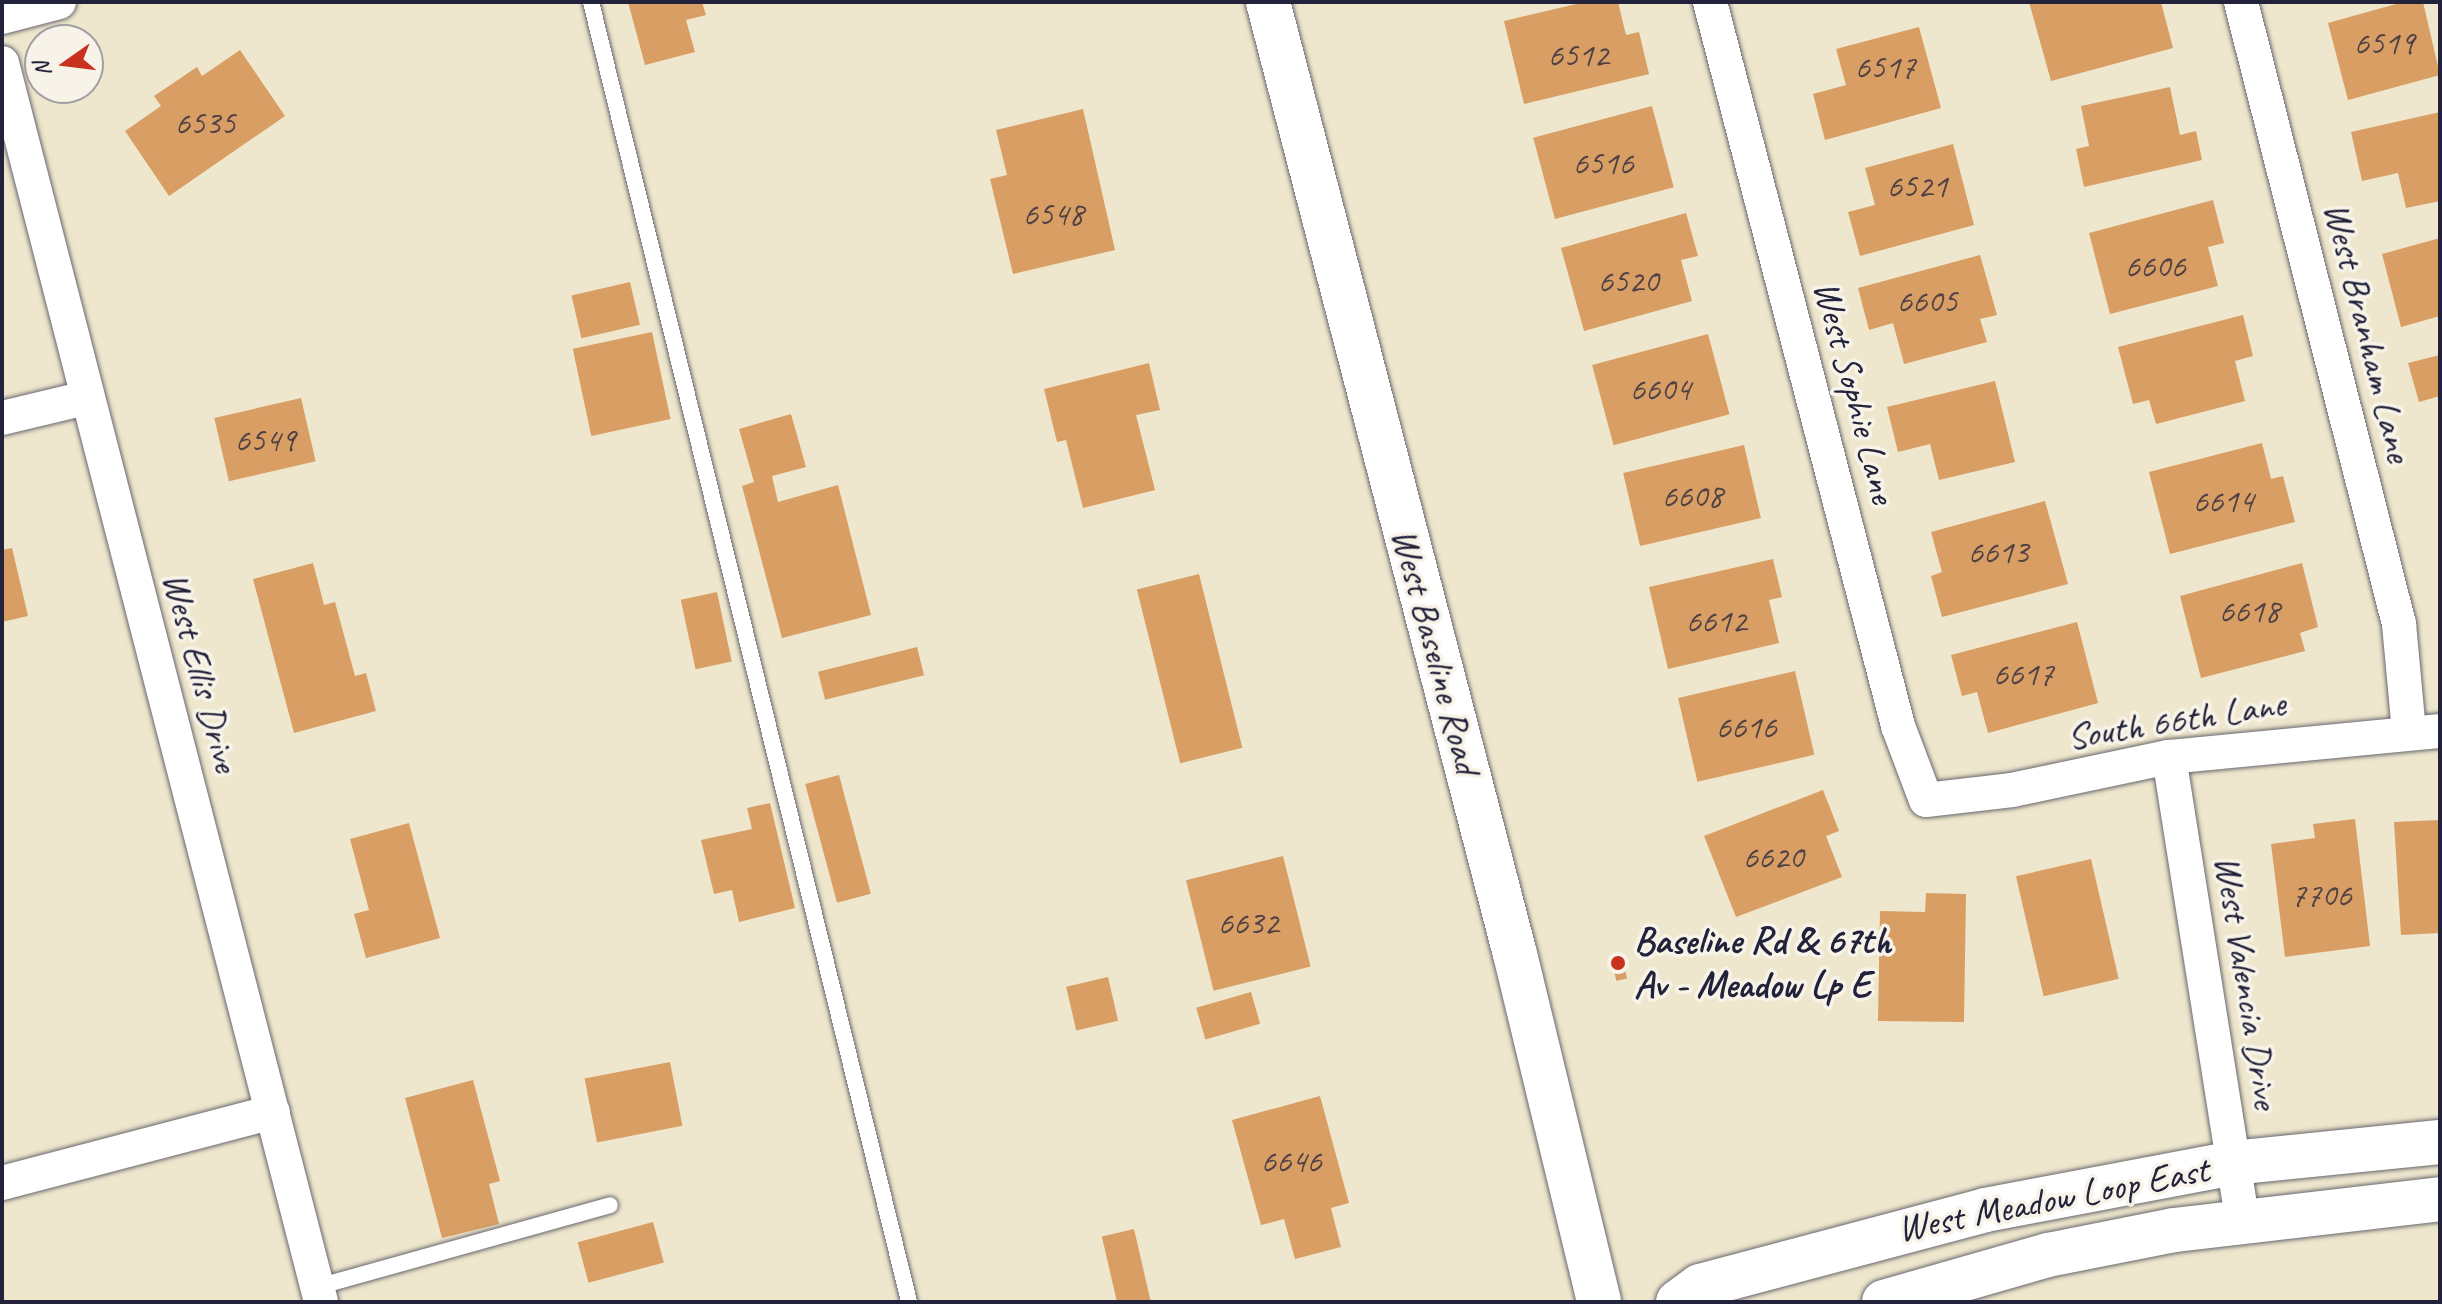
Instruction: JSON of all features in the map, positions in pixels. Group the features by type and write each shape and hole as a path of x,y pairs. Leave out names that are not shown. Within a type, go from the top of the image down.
{"street":[{"path":"2,17 59,2"},
{"name":"West Baseline Road","path":"1268,2 1515,954 1599,1302"},
{"name":"West Sophie Lane","path":"1710,2 1898,726 1926,800"},
{"name":"West Branham Lane","path":"2241,2 2424,732"},
{"name":"West Ellis Drive","path":"2,63 85,398 319,1294"},
{"path":"2,418 85,398"},
{"name":"South 66th Lane","path":"1926,800 2012,790 2169,757 2424,732"},
{"name":"West Valencia Drive","path":"2169,757 2242,1220"},
{"path":"2,1183 273,1112"},
{"name":"West Meadow Loop East","path":"1678,1302 1700,1286 1920,1224 2233,1163 2440,1142"},
{"name":"West Meadow Loop East","path":"1884,1302 2048,1255 2242,1220 2440,1199"}],"lane":[{"path":"591,2 909,1302"},
{"path":"319,1294 610,1205"}],"building":[{"path":"628,2 702,2 706,15 686,20 695,52 645,65"},
{"path":"1585,2 1618,2 1626,35 1639,32 1649,74 1524,104 1504,21"},
{"path":"2029,2 2161,2 2173,48 2051,81"},
{"path":"2403,2 2423,2 2440,75 2348,100 2328,23"},
{"path":"1919,27 1941,108 1825,140 1813,94 1846,85 1836,49"},
{"path":"240,50 285,116 169,196 125,131 161,106 154,96 197,67 202,76"},
{"path":"2170,87 2180,135 2196,131 2202,160 2084,187 2076,149 2089,146 2081,106"},
{"path":"1652,106 1674,187 1555,219 1533,138"},
{"path":"1083,109 1115,250 1013,274 990,179 1007,175 996,130"},
{"path":"2440,112 2440,201 2406,208 2398,173 2362,181 2351,132"},
{"path":"1953,144 1974,225 1860,256 1848,212 1875,205 1865,168"},
{"path":"2213,200 2224,243 2208,247 2218,286 2110,314 2089,233"},
{"path":"1686,213 1698,256 1681,260 1692,301 1584,331 1561,248"},
{"path":"2440,238 2440,316 2401,327 2382,254"},
{"path":"1980,255 1997,315 1980,319 1987,342 1904,364 1893,323 1869,330 1858,288"},
{"path":"630,282 640,325 581,338 572,295"},
{"path":"2243,315 2253,356 2235,361 2245,401 2156,424 2149,400 2133,404 2118,347"},
{"path":"652,332 671,419 591,436 573,349"},
{"path":"1708,334 1729,414 1614,445 1592,365"},
{"path":"2440,355 2440,396 2419,402 2408,363"},
{"path":"1149,363 1160,410 1136,415 1155,490 1083,508 1066,440 1057,442 1044,389"},
{"path":"1995,381 2015,462 1939,480 1930,444 1898,452 1887,407"},
{"path":"301,398 316,461 229,481 214,418"},
{"path":"791,414 806,467 772,476 778,502 838,485 871,615 782,638 742,486 754,482 739,429"},
{"path":"2262,443 2271,479 2283,476 2295,522 2170,554 2149,472"},
{"path":"1744,445 1761,518 1640,546 1623,473"},
{"path":"2045,501 2068,584 1942,617 1931,576 1942,572 1931,532"},
{"path":"12,548 28,616 2,622 2,550"},
{"path":"1773,559 1782,597 1769,600 1779,643 1668,669 1649,587"},
{"path":"313,563 324,605 335,602 355,676 366,673 376,711 294,733 253,579"},
{"path":"2302,563 2318,627 2300,633 2305,651 2201,678 2180,596"},
{"path":"1199,574 1242,748 1180,763 1137,589"},
{"path":"717,592 732,661 696,669 681,600"},
{"path":"2077,622 2098,703 1988,733 1977,692 1962,696 1951,655"},
{"path":"917,647 924,675 825,700 818,672"},
{"path":"1795,671 1814,755 1697,782 1678,698"},
{"path":"839,775 871,894 837,903 805,784"},
{"path":"1823,790 1839,831 1826,836 1842,877 1736,917 1704,836"},
{"path":"770,803 795,908 739,922 732,890 714,894 701,840 752,829 747,808"},
{"path":"2355,819 2370,946 2285,957 2271,844 2315,838 2313,824"},
{"path":"2440,820 2440,933 2401,935 2394,822"},
{"path":"409,823 440,938 366,958 354,914 369,910 350,839"},
{"path":"1283,856 1311,967 1214,991 1186,880"},
{"path":"2091,859 2119,979 2044,996 2016,876"},
{"path":"1926,893 1966,894 1964,1022 1878,1021 1880,911 1925,912"},
{"path":"1622,955 1627,978 1616,981 1611,957"},
{"path":"1108,977 1118,1021 1076,1031 1066,987"},
{"path":"1251,992 1260,1024 1205,1039 1196,1008"},
{"path":"670,1062 682,1126 597,1142 585,1079"},
{"path":"473,1080 500,1181 489,1184 499,1224 442,1238 405,1098"},
{"path":"1320,1096 1349,1203 1331,1208 1341,1247 1295,1259 1284,1219 1261,1225 1232,1120"},
{"path":"653,1222 664,1263 589,1283 578,1242"},
{"path":"1134,1229 1151,1302 1117,1302 1102,1236"}],"place":[{"name":"Baseline Rd & 67th Av - Meadow Lp E","path":"1618,963"}]}
